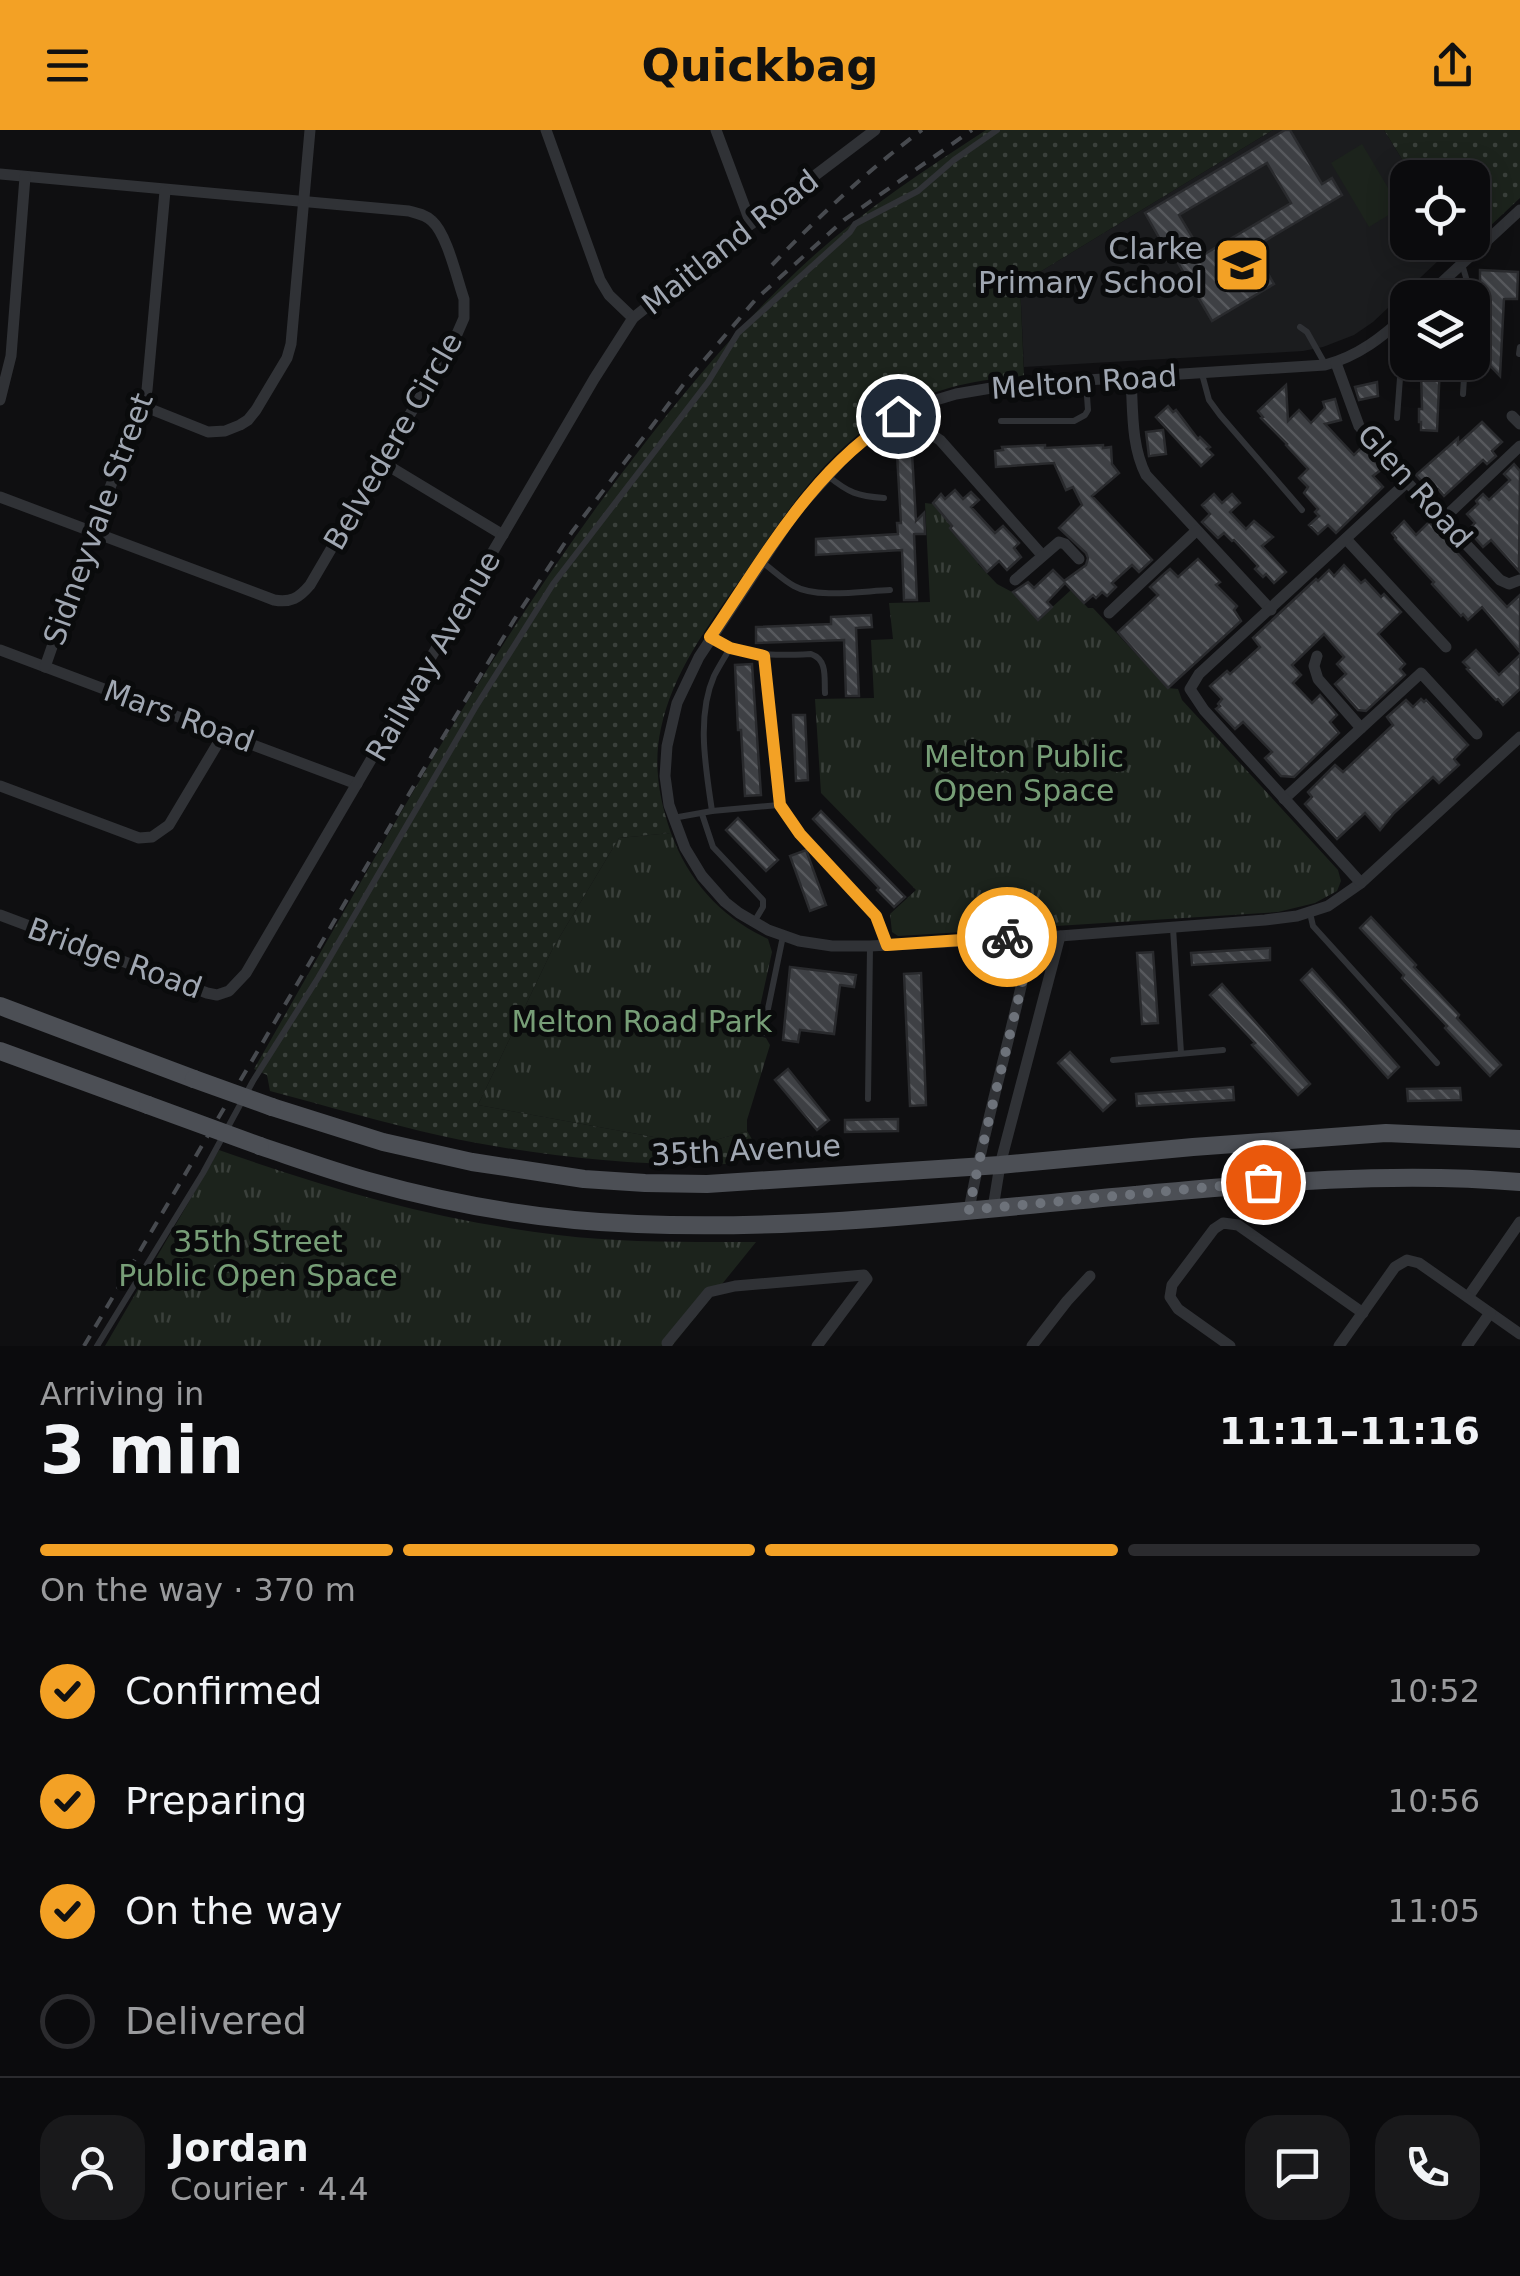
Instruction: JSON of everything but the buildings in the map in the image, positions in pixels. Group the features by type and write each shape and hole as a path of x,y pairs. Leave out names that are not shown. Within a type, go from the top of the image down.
{"main road":[{"name":"35th Avenue","path":"0,1006 272,1108 400,1146 472,1162 584,1179 706,1184 1000,1165 1386,1133 1520,1139"},
{"path":"0,1051 260,1146 399,1188 472,1204 582,1220 724,1226 784,1224 1300,1180 1402,1176 1520,1182"}],"street":[{"path":"143,406 208,432 225,431 252,416 278,374 290,350 310,130"},
{"path":"546,130 600,280 633,318"},
{"path":"716,130 751,224"},
{"name":"Maitland Road","path":"633,318 876,130"},
{"name":"Belvedere Circle","path":"0,174 409,211 429,218 439,229 464,300 464,318 457,334 310,585 292,601 274,600 0,498"},
{"path":"0,400 10,356 25,177"},
{"name":"Sidneyvale Street","path":"45,667 92,532 143,406 150,372 165,191"},
{"path":"1445,280 1520,210"},
{"name":"Railway Avenue","path":"230,991 251,966 633,318"},
{"name":"Melton Road","path":"1390,328 1371,345 1331,364 990,387 956,394 914,408 868,436 796,512 710,637 682,690 669,732 666,791 673,818 684,848 726,902 782,936 816,944 870,946 1060,936 1265,920 1297,916 1328,906 1361,883 1520,737"},
{"name":"Glen Road","path":"1331,364 1358,426 1500,580 1509,584 1520,580"},
{"path":"1131,378 1138,461 1155,487 1271,610"},
{"path":"914,408 935,437 1042,555"},
{"path":"1444,519 1520,446"},
{"path":"382,462 503,535"},
{"path":"1361,883 1204,710 1190,689 1199,674 1407,482"},
{"path":"1108,613 1196,531"},
{"path":"1346,539 1446,648"},
{"path":"1015,580 1060,542 1079,559"},
{"name":"Mars Road","path":"0,650 357,784"},
{"path":"1317,656 1314,666 1318,679 1361,728"},
{"path":"1284,799 1421,674 1477,734"},
{"path":"0,786 138,838 152,837 164,831 224,733"},
{"name":"Bridge Road","path":"0,915 207,993 230,991"},
{"path":"969,1210 1032,936"},
{"path":"993,1208 1000,1165 1060,936"},
{"path":"1468,1297 1520,1222"},
{"path":"1230,1346 1178,1309 1170,1297 1172,1285 1214,1229 1224,1223 1238,1225 1363,1313"},
{"path":"1339,1346 1395,1267 1407,1260 1416,1261 1520,1334"},
{"path":"668,1345 709,1292 735,1286 864,1275 867,1278 817,1346"},
{"path":"1034,1345 1090,1276"},
{"path":"1466,1346 1490,1313"}],"lane":[{"path":"97,1346 552,584 708,382 738,333 856,224 918,191 997,130"},
{"path":"1462,264 1466,280"},
{"path":"1300,326 1331,364"},
{"path":"1202,374 1209,400 1220,416 1302,510"},
{"path":"1001,421 1081,418 1088,410 1086,380"},
{"path":"1397,418 1400,380"},
{"path":"1463,380 1463,394"},
{"path":"827,475 846,491 884,498"},
{"path":"761,561 806,591 890,590"},
{"path":"710,637 730,648 764,656 817,656 824,666 825,693"},
{"path":"712,812 704,723 714,677 730,648"},
{"path":"764,656 780,805 800,834 876,916 887,945"},
{"path":"673,818 780,805"},
{"path":"702,814 714,847 763,900 754,922"},
{"path":"1309,912 1313,926 1437,1063"},
{"path":"1172,927 1181,1054"},
{"path":"763,1033 782,936"},
{"path":"868,1098 870,946"},
{"path":"1113,1060 1223,1050"}],"shaded area":[{"name":"Clarke Primary School","path":"1273,130 1384,130 1403,160 1390,160 1390,260 1439,260 1418,280 1390,280 1390,306 1354,335 1323,347 1024,367 1020,284"}],"green space":[{"path":"986,130 1273,130 1020,284 1024,376 970,383 919,398 886,415 842,449 787,512 683,669 666,708 657,768 671,833 619,838 553,948 478,1105 698,1145 747,1131 753,1141 726,1164 583,1158 442,1136 270,1091 267,1075 254,1069 389,832 532,600 638,452 714,358 798,270 865,213"},
{"path":"1384,130 1520,130 1520,198 1490,226 1490,160 1403,160"},
{"path":"1362,144 1390,191 1390,214 1369,227 1331,163"},
{"name":"Melton Public Open Space","path":"925,503 933,504 978,564 1038,620 1071,590 1088,608 1093,608 1168,688 1178,689 1182,700 1338,870 1341,881 1337,891 1315,903 1278,912 898,936 892,932 890,914 916,890 821,793 815,699 874,698 871,640 893,639 889,603 930,602"},
{"name":"Melton Road Park","path":"671,833 697,882 721,909 768,939 772,952 754,1034 766,1038 770,1045 747,1131 698,1145 478,1105 553,948 619,838"},
{"name":"35th Street Public Open Space","path":"219,1150 387,1202 514,1229 657,1242 756,1242 672,1346 105,1346"}],"railway":[{"path":"772,265 844,194 922,130"},
{"path":"84,1346 422,772 572,532 683,385 756,299 844,220 972,130"}],"way so far":[{"path":"1007,937 1032,936 969,1210 1263,1182"}],"place":[{"name":"Clarke Primary School","path":"1242,265"}],"route":[{"path":"898,416 853,448 827,475 796,512 710,637 730,648 764,656 780,805 800,834 876,916 887,945 1007,937"}]}
